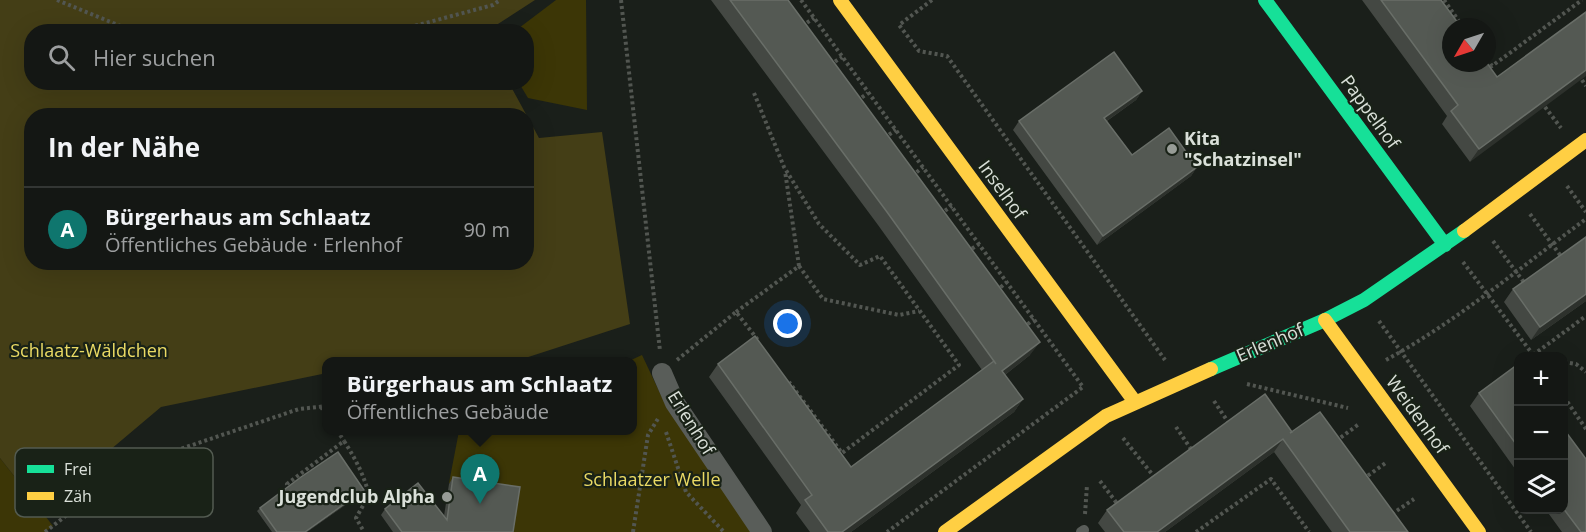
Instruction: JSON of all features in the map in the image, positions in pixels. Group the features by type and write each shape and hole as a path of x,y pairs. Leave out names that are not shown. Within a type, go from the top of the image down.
{"street":[{"name":"Inselhof","path":"840,0 1135,402"},
{"name":"Pappelhof","path":"1265,0 1447,244"},
{"name":"Erlenhof","path":"945,532 1106,416 1325,320 1364,300 1447,244 1586,140"},
{"name":"Weidenhof","path":"1325,320 1479,532"},
{"name":"Erlenhof","path":"662,373 675,403 762,532"}],"path":[{"path":"57,0 116,24"},
{"path":"422,24 493,5 501,0"},
{"path":"621,0 662,373"},
{"path":"801,0 1083,387 887,532"},
{"path":"932,0 899,25 919,51 947,56 1170,368"},
{"path":"1444,0 1457,18"},
{"path":"1496,63 1582,0"},
{"path":"800,28 814,18"},
{"path":"829,66 842,57"},
{"path":"1581,80 1586,86"},
{"path":"754,93 784,167 819,224 860,265 880,256 959,365 842,453 786,378"},
{"path":"855,102 868,93"},
{"path":"1545,107 1566,135"},
{"path":"882,140 896,130"},
{"path":"784,167 799,266 823,299 899,315 919,311"},
{"path":"910,177 923,167"},
{"path":"1515,193 1564,259"},
{"path":"938,216 952,206"},
{"path":"1363,372 1430,333 1586,219"},
{"path":"1478,221 1526,286"},
{"path":"965,253 979,244"},
{"path":"1447,244 1530,352"},
{"path":"662,373 736,312 799,266"},
{"path":"994,292 1007,282"},
{"path":"1364,300 1532,532"},
{"path":"736,312 765,349"},
{"path":"1538,352 1586,316"},
{"path":"1022,329 1034,319"},
{"path":"1568,363 1576,364 1586,372"},
{"path":"1239,382 1348,408"},
{"path":"1214,401 1230,425"},
{"path":"1568,405 1586,429"},
{"path":"183,448 299,409 321,406"},
{"path":"633,532 648,435 660,414 686,492 724,532"},
{"path":"1335,442 1359,424"},
{"path":"1176,428 1194,452"},
{"path":"340,435 355,458 366,482 369,495 356,518 363,530"},
{"path":"292,490 287,484 344,441"},
{"path":"1355,484 1387,462"},
{"path":"1196,532 1271,479 1309,532"},
{"path":"1100,481 1119,507"},
{"path":"1082,531 1086,485"},
{"path":"1389,516 1414,499"},
{"path":"45,532 64,517"}],"green space":[{"name":"Schlaatz-Wäldchen","path":"0,0 535,0 498,24 24,24 24,90 513,90 523,108 24,108 24,270 534,270 534,129 539,138 602,132 630,324 528,357 322,357 322,374 161,407 112,448 15,448 15,477 0,458"},
{"path":"556,0 586,0 587,110 528,98 523,90 534,90 534,24 524,24"},
{"name":"Schlaatzer Welle","path":"642,355 667,408 754,532 510,532 515,494 449,483 458,435 637,435 637,357"},
{"path":"0,458 15,477 15,517 46,517 53,526 45,532 0,532"}],"building":[{"path":"730,0 788,0 1040,342 1002,371 1023,399 842,532 828,532 805,500 812,495 718,364 755,336 851,467 994,361"},
{"path":"1381,0 1441,0 1454,18 1442,18 1442,72 1493,72 1497,77 1586,12 1586,70 1479,149 1451,111 1458,105"},
{"path":"1114,52 1142,91 1104,118 1132,155 1169,128 1197,167 1103,236 1019,121"},
{"path":"1586,237 1586,294 1540,327 1513,289"},
{"path":"1514,367 1514,441 1479,393"},
{"path":"1265,394 1292,432 1320,412 1408,532 1350,532 1283,439 1157,532 1124,532 1107,510"},
{"path":"1568,435 1586,459 1586,532 1581,532 1568,514"},
{"path":"338,452 364,490 305,532 277,532 260,508"},
{"path":"453,477 520,487 513,532 402,532 385,509 418,483 447,520"}],"traffic: fast":[{"path":"1265,0 1445,245"},
{"path":"1211,369 1325,320 1364,300 1464,231"}],"traffic: slow":[{"path":"840,0 1135,402"},
{"path":"1464,231 1586,140"},
{"path":"1325,320 1479,532"},
{"path":"945,532 1106,416 1211,369"}],"place":[{"name":"Kita \"Schatzinsel\"","path":"1172,149"},
{"name":"Jugendclub Alpha","path":"447,497"},
{"name":"Bürgerhaus am Schlaatz","path":"480,504"}]}
